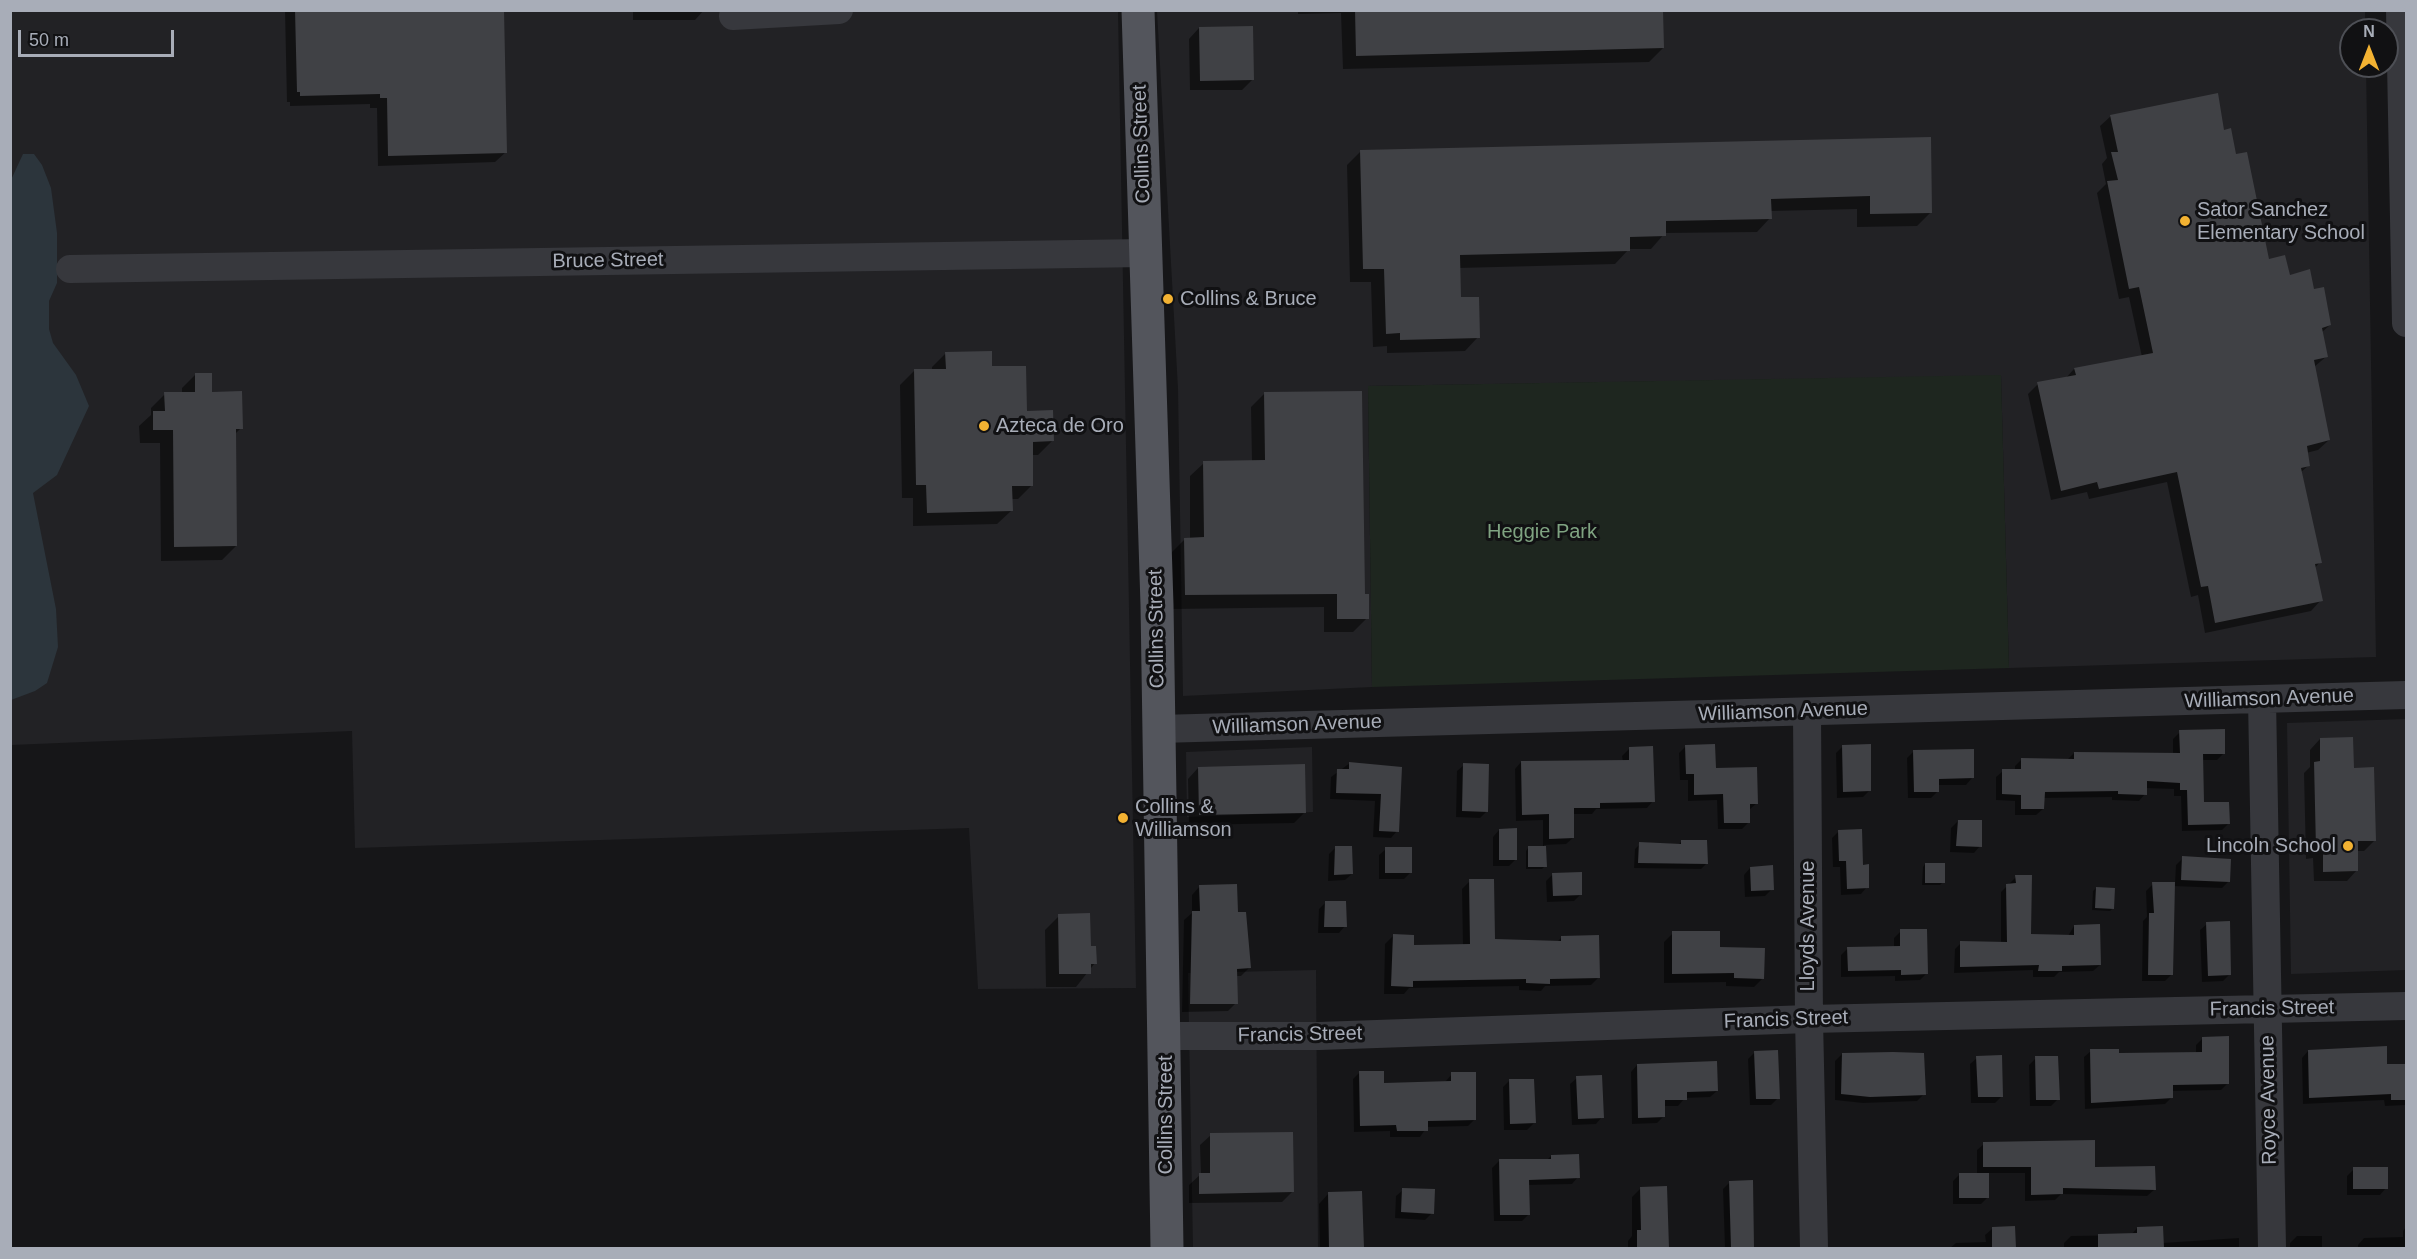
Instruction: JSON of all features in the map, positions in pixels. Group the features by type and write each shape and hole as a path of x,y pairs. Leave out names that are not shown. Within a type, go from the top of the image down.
{"main road":[{"name":"Collins Street","path":"1138,10 1159,729 1167,1248"}],"street":[{"path":"733,16 839,10"},
{"path":"2400,10 2406,323"},
{"name":"Bruce Street","path":"70,269 1145,253"},
{"name":"Williamson Avenue","path":"1159,729 2406,695"},
{"name":"Royce Avenue","path":"2262,699 2272,1248"},
{"name":"Lloyds Avenue","path":"1807,712 1809,1019 1814,1248"},
{"name":"Francis Street","path":"1165,1036 1319,1036 1809,1019 2406,1006"}],"shaded area":[{"path":"10,11 1118,11 1136,988 978,989 969,828 355,848 352,731 11,745"},
{"path":"1157,11 2365,11 2365,18 2339,18 2339,78 2366,78 2376,657 2009,668 2001,376 1368,386 1372,687 1183,696 1178,389"},
{"path":"23,154 34,154 42,165 51,188 57,233 57,283 49,301 49,329 53,343 76,375 89,406 57,475 33,493 56,609 58,647 47,683 35,691 11,700 10,182"},
{"name":"Lincoln School","path":"2406,719 2406,970 2291,974 2287,723"},
{"path":"1312,747 1313,812 1187,817 1186,752"},
{"path":"1316,970 1318,1248 1193,1248 1188,973"}],"green space":[{"name":"Heggie Park","path":"2001,375 2009,668 1372,687 1368,386"}],"building":[{"path":"295,10 504,10 507,153 388,156 387,98 380,98 380,94 300,96 300,92 297,92"},
{"path":"1355,10 1663,10 1664,48 1356,56"},
{"path":"1253,26 1254,80 1200,81 1199,27"},
{"path":"2218,93 2224,130 2231,128 2236,154 2247,152 2269,259 2285,255 2290,275 2310,269 2314,289 2324,287 2331,325 2322,328 2328,357 2314,360 2330,440 2307,446 2310,466 2301,468 2322,563 2315,564 2323,601 2215,623 2208,586 2201,587 2177,472 2099,489 2097,482 2061,491 2037,382 2076,375 2074,368 2153,353 2139,287 2129,289 2107,181 2118,180 2111,152 2118,152 2110,115"},
{"path":"1931,137 1932,213 1870,214 1870,196 1771,199 1772,219 1666,221 1666,236 1630,237 1630,251 1460,255 1461,297 1479,297 1480,338 1400,340 1400,333 1386,334 1384,269 1363,269 1360,150"},
{"name":"Azteca de Oro","path":"992,351 992,366 1026,366 1027,411 1053,410 1054,441 1033,442 1033,486 1012,486 1013,511 927,513 926,485 916,485 914,369 946,369 945,352"},
{"path":"195,373 212,373 212,392 242,391 243,429 236,429 237,546 174,547 173,430 153,430 153,411 165,411 164,392 195,392"},
{"path":"1362,391 1365,594 1369,594 1369,619 1337,619 1337,594 1185,595 1184,538 1204,537 1203,461 1265,460 1264,392"},
{"path":"2225,729 2225,754 2203,754 2204,802 2229,802 2230,824 2188,825 2187,790 2180,790 2180,783 2147,781 2147,795 2118,794 2118,791 2045,792 2044,809 2021,809 2021,795 2002,794 2002,769 2021,769 2021,758 2074,759 2074,752 2180,753 2179,730"},
{"path":"2353,737 2354,768 2374,767 2376,841 2358,841 2358,871 2323,872 2323,849 2316,849 2314,762 2320,761 2320,738"},
{"path":"1715,744 1716,768 1757,767 1758,804 1750,804 1750,823 1724,823 1723,794 1694,795 1694,774 1686,774 1685,745"},
{"path":"1871,744 1871,791 1843,792 1842,745"},
{"path":"1653,746 1655,802 1600,803 1600,808 1574,808 1574,838 1549,839 1549,814 1522,815 1521,761 1629,760 1629,747"},
{"path":"1974,749 1974,778 1939,779 1939,792 1914,792 1913,750"},
{"path":"1349,762 1402,767 1399,832 1379,831 1381,794 1336,793 1337,769 1349,769"},
{"path":"1463,763 1489,764 1488,812 1462,811"},
{"path":"1305,764 1306,813 1199,815 1198,767"},
{"path":"1958,820 1982,820 1982,847 1956,846"},
{"path":"1517,828 1517,860 1499,860 1499,829"},
{"path":"1862,829 1863,865 1869,864 1869,888 1847,889 1846,861 1839,861 1838,830"},
{"path":"1681,840 1707,840 1708,864 1638,863 1639,842 1681,844"},
{"path":"1335,846 1352,846 1353,874 1334,875"},
{"path":"1528,846 1546,846 1547,867 1528,867"},
{"path":"1385,847 1412,847 1412,873 1385,873"},
{"path":"2182,856 2231,859 2230,882 2181,880"},
{"path":"1925,863 1945,863 1945,883 1925,883"},
{"path":"1773,865 1774,890 1751,891 1750,867"},
{"path":"1582,872 1582,895 1553,896 1552,873"},
{"path":"2015,875 2032,875 2031,934 2074,935 2074,925 2100,924 2101,965 2062,966 2062,971 2038,971 2039,965 1960,967 1960,941 2007,942 2006,884 2016,883"},
{"path":"1469,879 1494,879 1495,939 1561,941 1561,936 1599,935 1600,978 1550,979 1550,984 1526,983 1526,979 1413,981 1413,987 1391,986 1393,934 1414,935 1414,945 1470,944"},
{"path":"2152,882 2175,882 2173,975 2148,975 2149,913 2154,913"},
{"path":"1237,884 1238,912 1246,912 1251,968 1237,969 1238,1004 1190,1004 1192,911 1200,911 1199,885"},
{"path":"2096,887 2115,888 2114,909 2095,908"},
{"path":"1325,901 1346,901 1347,927 1324,927"},
{"path":"1090,913 1091,946 1096,946 1097,964 1091,964 1091,974 1059,974 1058,914"},
{"path":"2230,921 2231,975 2208,976 2206,922"},
{"path":"1900,929 1927,929 1928,974 1901,975 1901,970 1848,971 1847,947 1900,946"},
{"path":"1672,931 1720,931 1720,947 1765,948 1764,979 1734,978 1734,973 1672,974"},
{"path":"2229,1036 2229,1084 2173,1085 2173,1098 2091,1103 2090,1049 2119,1049 2119,1053 2202,1052 2202,1037"},
{"path":"2387,1046 2387,1064 2406,1064 2406,1100 2391,1100 2391,1094 2309,1098 2308,1050"},
{"path":"1778,1050 1780,1099 1756,1099 1754,1051"},
{"path":"1842,1053 1924,1053 1926,1095 1870,1097 1841,1094"},
{"path":"2002,1055 2003,1097 1978,1097 1976,1056"},
{"path":"2035,1056 2058,1056 2060,1100 2036,1100"},
{"path":"1717,1061 1718,1091 1687,1092 1687,1100 1665,1100 1665,1117 1638,1118 1637,1064"},
{"path":"1359,1071 1384,1071 1384,1083 1451,1081 1451,1072 1476,1072 1476,1120 1428,1121 1428,1131 1397,1131 1396,1125 1360,1126"},
{"path":"1602,1075 1604,1118 1578,1119 1576,1076"},
{"path":"1509,1079 1534,1079 1536,1123 1510,1124"},
{"path":"1293,1132 1294,1192 1199,1194 1199,1173 1210,1173 1210,1133"},
{"path":"2095,1140 2095,1167 2155,1166 2156,1190 2063,1188 2063,1194 2031,1195 2031,1167 1983,1167 1983,1142"},
{"path":"1579,1154 1580,1178 1529,1180 1530,1215 1500,1215 1499,1159 1551,1159 1551,1155"},
{"path":"2353,1167 2388,1167 2388,1189 2353,1189"},
{"path":"1959,1173 1989,1173 1989,1198 1959,1198"},
{"path":"1753,1180 1754,1248 1731,1248 1729,1181"},
{"path":"1667,1186 1669,1248 1637,1248 1637,1230 1641,1230 1640,1187"},
{"path":"1402,1188 1435,1189 1434,1214 1401,1212"},
{"path":"1362,1191 1364,1248 1329,1248 1328,1192"},
{"path":"2015,1226 2016,1248 1992,1248 1992,1227"},
{"path":"2163,1226 2164,1248 2098,1248 2098,1234 2137,1233 2137,1227"}],"place":[{"name":"Sator Sanchez Elementary School","path":"2185,221"},
{"name":"Collins & Bruce","path":"1168,299"},
{"name":"Azteca de Oro","path":"984,426"},
{"name":"Collins & Williamson","path":"1123,818"},
{"name":"Lincoln School","path":"2348,846"}]}
